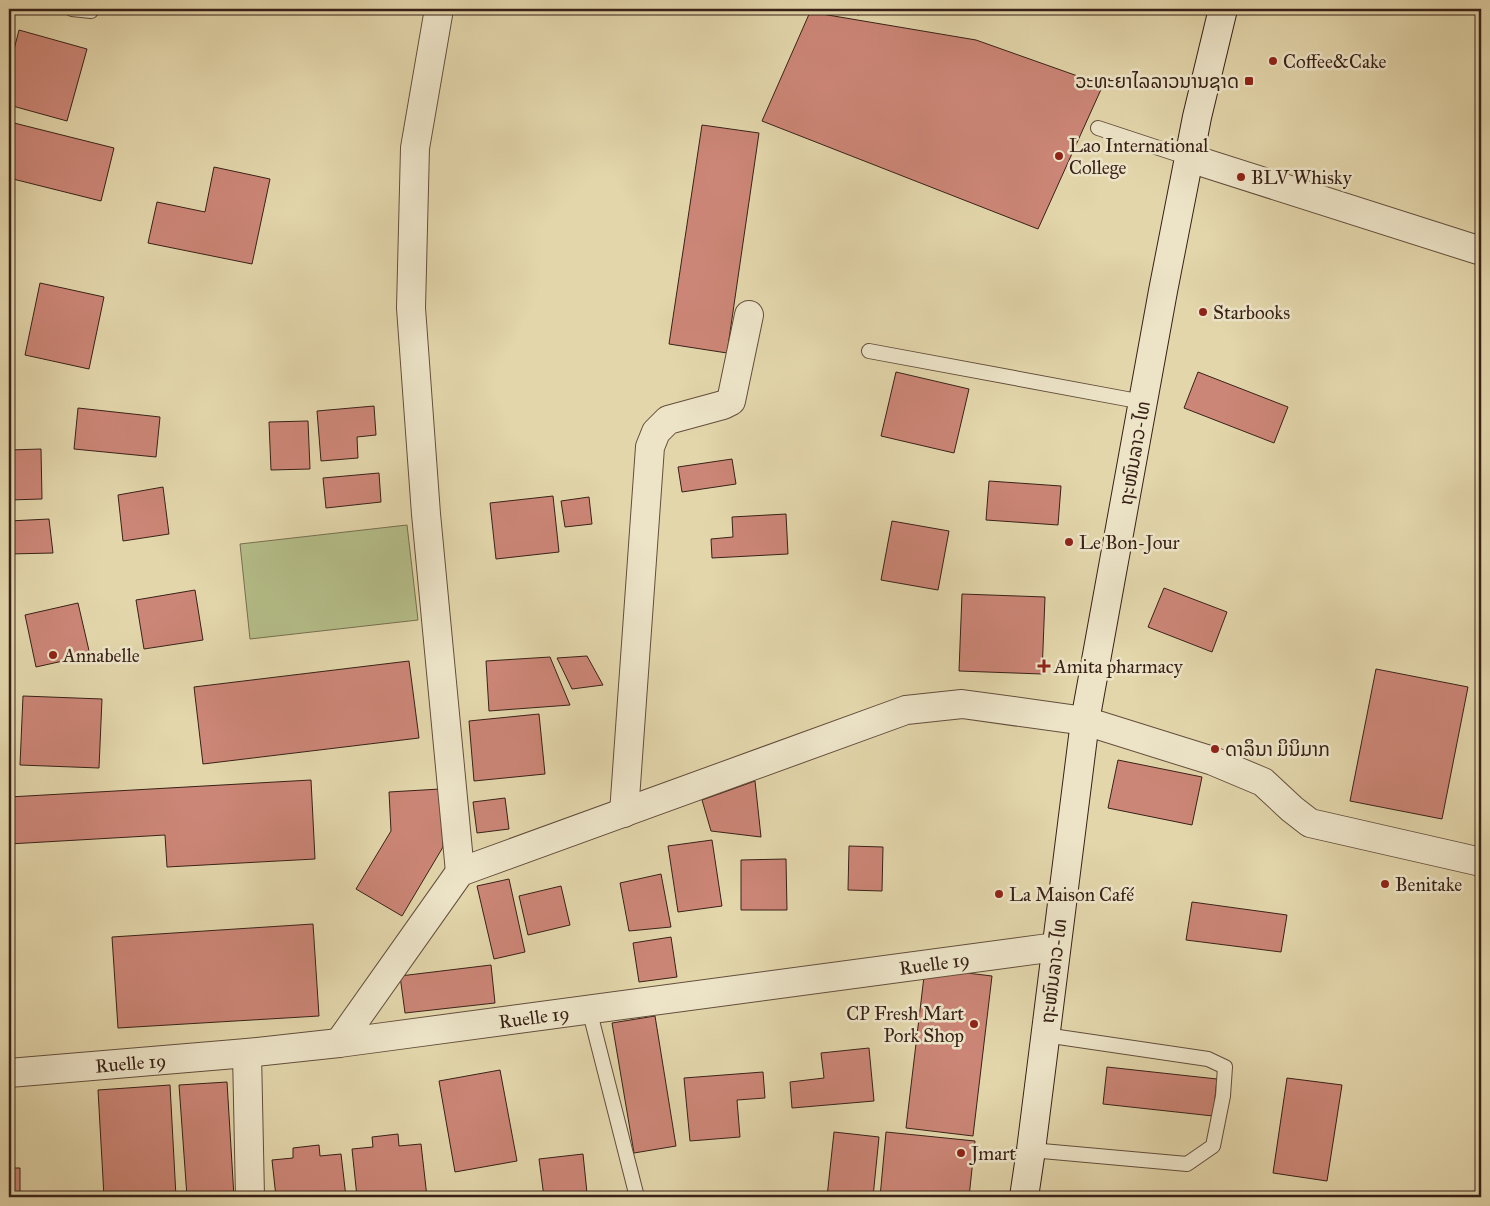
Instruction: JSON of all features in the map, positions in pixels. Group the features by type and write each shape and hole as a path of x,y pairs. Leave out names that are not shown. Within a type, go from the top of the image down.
{"street":[{"path":"440,9 415,148 412,308 426,514 460,872"},
{"name":"ຖະໜົນລາວ-ໄທ","path":"1024,1197 1084,721 1197,117 1223,9"},
{"path":"1189,158 1478,250"},
{"path":"624,813 650,447 656,432 668,420 731,401 749,315"},
{"path":"339,1043 460,872 906,710 962,704 1084,721 1213,761 1263,782 1292,809 1310,822 1481,862"},
{"name":"Ruelle 19","path":"9,1073 247,1053 339,1043 1056,946"},
{"path":"247,1053 250,1197"}],"lane":[{"path":"72,9 91,11"},
{"path":"1098,128 1189,158"},
{"path":"869,351 1143,402"},
{"path":"588,1009 637,1197"},
{"path":"1031,1150 1187,1164 1213,1146 1223,1096 1224,1067 1208,1059 1045,1035"}],"green space":[{"path":"407,525 418,620 250,639 240,544"}],"building":[{"path":"836,9 861,9 859,15"},
{"path":"810,12 976,40 1103,85 1038,229 762,121"},
{"path":"19,30 87,49 67,121 9,105 9,69"},
{"path":"14,123 114,148 101,201 9,178 9,145"},
{"path":"702,125 759,133 727,353 669,344"},
{"path":"214,167 270,179 252,264 148,243 157,202 205,212"},
{"path":"40,283 104,297 89,369 25,355"},
{"path":"896,372 969,389 954,453 881,436"},
{"path":"1198,372 1288,407 1274,443 1184,408"},
{"path":"374,406 376,435 357,437 358,458 321,461 317,411"},
{"path":"78,408 160,417 156,457 74,449"},
{"path":"308,421 310,469 271,470 269,422"},
{"path":"41,449 42,499 9,500 9,450"},
{"path":"732,459 736,484 682,492 678,467"},
{"path":"379,473 381,502 326,508 323,478"},
{"path":"989,481 1061,486 1058,525 986,520"},
{"path":"163,487 169,534 123,541 118,495"},
{"path":"553,496 559,552 496,559 490,503"},
{"path":"589,497 592,524 565,527 561,501"},
{"path":"786,514 788,554 712,558 711,539 733,537 732,517"},
{"path":"49,519 53,553 9,554 9,521"},
{"path":"892,521 949,531 938,590 881,580"},
{"path":"1164,588 1227,612 1212,652 1148,627"},
{"path":"195,590 203,640 144,649 136,600"},
{"path":"962,594 1045,597 1042,674 959,671"},
{"path":"78,603 90,655 36,667 25,615"},
{"path":"587,656 603,685 572,689 557,658"},
{"path":"550,657 570,705 489,711 486,661"},
{"path":"409,661 419,738 203,764 194,687"},
{"path":"1376,669 1468,687 1442,819 1350,801"},
{"path":"23,696 102,699 99,768 20,765"},
{"path":"539,714 545,774 474,781 469,721"},
{"path":"9,759 11,786 9,786"},
{"path":"1118,760 1202,777 1192,825 1108,808"},
{"path":"311,780 315,859 167,867 165,835 9,844 9,797"},
{"path":"755,781 761,837 711,831 702,800"},
{"path":"440,789 443,847 402,916 356,889 391,831 389,792"},
{"path":"505,798 509,829 477,833 473,802"},
{"path":"712,840 722,906 678,912 668,846"},
{"path":"849,846 883,847 882,891 848,890"},
{"path":"786,859 787,910 741,910 741,860"},
{"path":"661,874 671,927 629,931 620,883"},
{"path":"509,879 525,952 494,959 477,886"},
{"path":"561,886 570,925 528,935 519,896"},
{"path":"1192,902 1287,915 1281,952 1186,940"},
{"path":"313,924 319,1016 118,1028 112,937"},
{"path":"671,937 677,977 639,982 633,943"},
{"path":"491,965 495,1003 405,1013 400,976"},
{"path":"925,968 992,976 973,1136 906,1128"},
{"path":"655,1016 676,1146 634,1153 612,1023"},
{"path":"869,1048 874,1101 792,1108 790,1082 824,1078 821,1053"},
{"path":"1107,1067 1217,1079 1213,1116 1103,1104"},
{"path":"500,1070 517,1161 455,1172 439,1081"},
{"path":"763,1072 765,1098 737,1100 740,1137 690,1141 684,1078"},
{"path":"1287,1078 1342,1085 1327,1181 1273,1173"},
{"path":"227,1082 234,1197 187,1197 179,1085"},
{"path":"170,1085 176,1197 104,1197 98,1090"},
{"path":"834,1132 879,1137 873,1197 827,1197"},
{"path":"886,1132 975,1141 969,1197 880,1197"},
{"path":"398,1134 399,1146 421,1144 427,1197 357,1197 352,1149 373,1147 372,1137"},
{"path":"319,1145 320,1156 341,1154 346,1197 276,1197 272,1160 293,1158 293,1148"},
{"path":"583,1154 587,1193 544,1197 539,1159"},
{"path":"9,1168 20,1168 20,1197 9,1197"}],"place":[{"name":"Coffee&Cake","path":"1273,61"},
{"name":"ວະທະຍາໄລລາວນານຊາດ","path":"1249,81"},
{"name":"Lao International College","path":"1059,156"},
{"name":"BLV Whisky","path":"1241,177"},
{"name":"Starbooks","path":"1203,312"},
{"name":"Le Bon-Jour","path":"1069,542"},
{"name":"Annabelle","path":"53,655"},
{"name":"Amita pharmacy","path":"1044,666"},
{"name":"ດາລິນາ ມິນິມາກ","path":"1215,749"},
{"name":"Benitake","path":"1385,884"},
{"name":"La Maison Café","path":"999,894"},
{"name":"CP Fresh Mart Pork Shop","path":"974,1024"},
{"name":"Jmart","path":"961,1153"}]}
